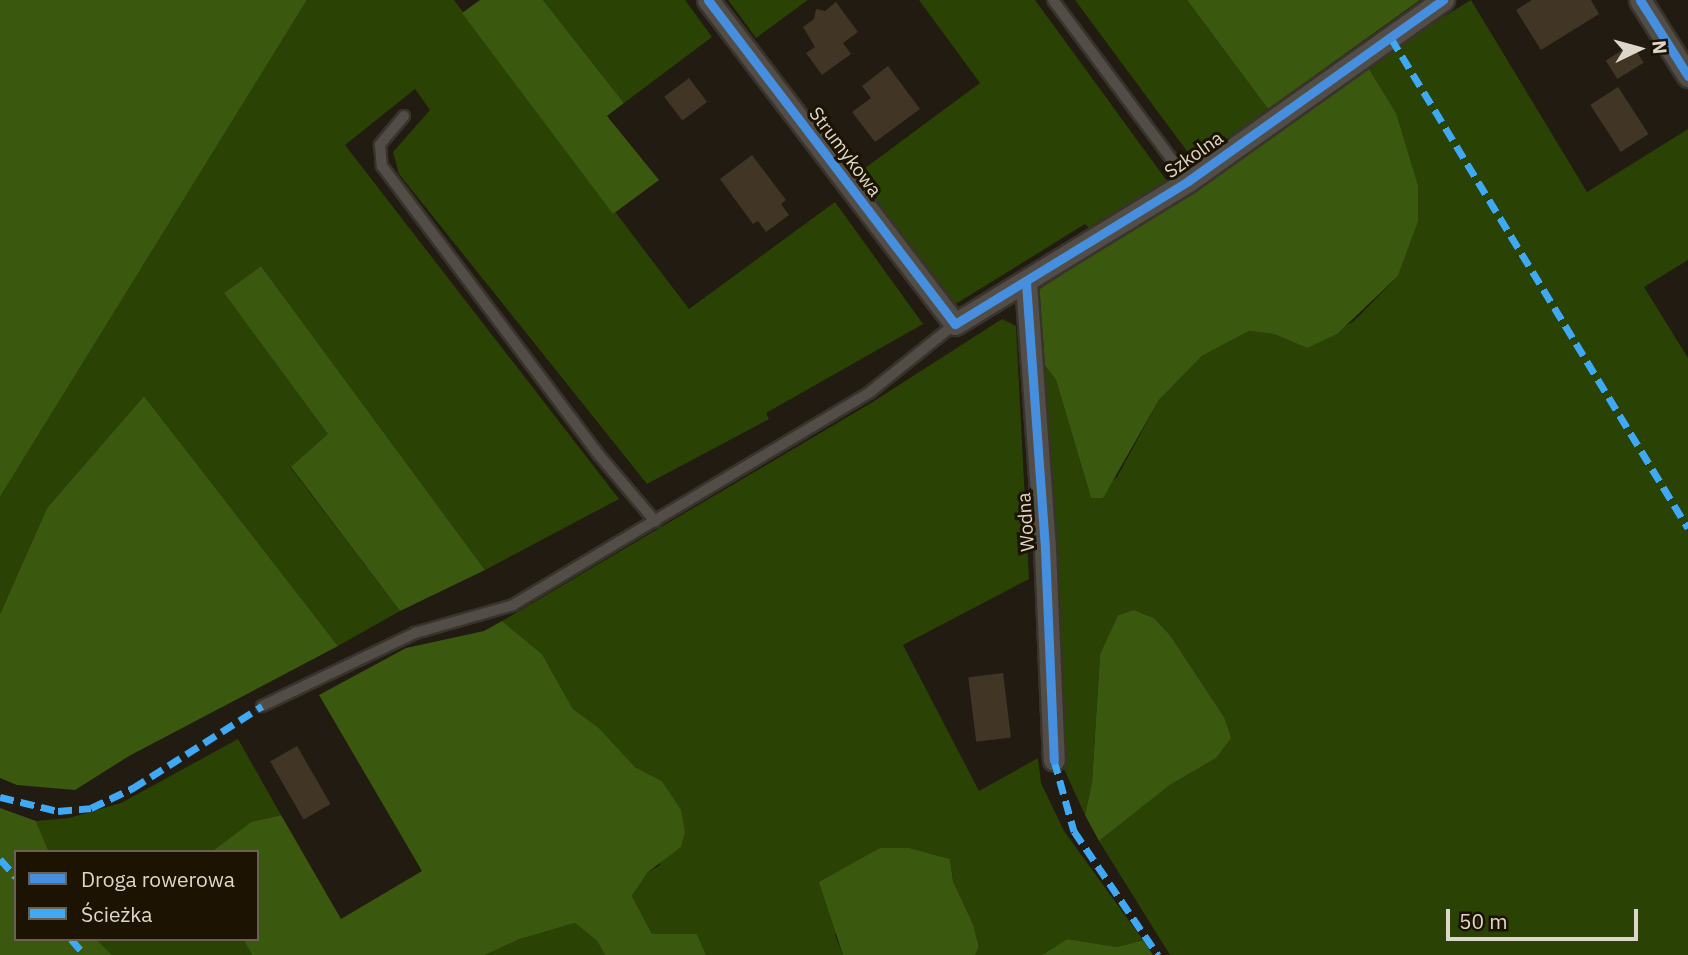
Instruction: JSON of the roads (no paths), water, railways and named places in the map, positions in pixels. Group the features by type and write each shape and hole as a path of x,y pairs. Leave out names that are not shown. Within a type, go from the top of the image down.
{"street":[{"name":"Strumykowa","path":"708,0 955,324"},
{"name":"Szkolna","path":"955,324 1026,283 1188,181 1443,0"},
{"path":"1640,0 1688,76"},
{"name":"Wodna","path":"1026,283 1045,549 1054,760"}],"lane":[{"path":"1053,0 1188,181"},
{"path":"404,116 380,145 382,166 599,455 655,521"},
{"path":"262,706 415,633 513,605 870,392 955,324"}]}
